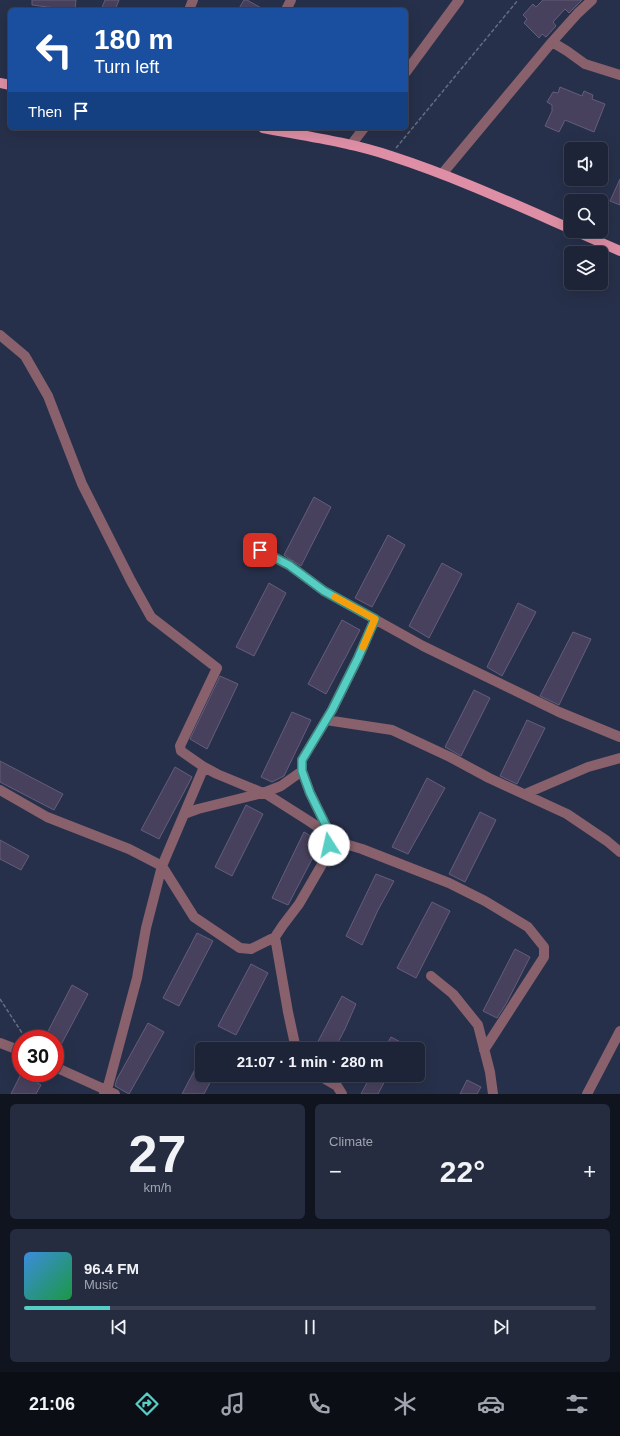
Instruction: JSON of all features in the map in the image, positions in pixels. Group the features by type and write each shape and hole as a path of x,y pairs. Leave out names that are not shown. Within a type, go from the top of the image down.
{"main road":[{"path":"273,130 351,145 390,155 442,174 564,226"},
{"path":"591,238 620,251"}],"street":[{"path":"408,69 459,0"},
{"path":"442,174 552,42 592,0"},
{"path":"552,42 585,64 620,75"},
{"path":"351,145 362,130"},
{"path":"0,334 26,356 48,396 82,484 131,581 152,617 217,668 180,746 181,751 217,774 263,793 297,813 342,843 362,849 449,883 485,901 528,927 544,947 544,957 484,1050"},
{"path":"260,550 289,565 324,591 423,646 559,712 620,737"},
{"path":"0,790 47,817 129,849 162,866 194,917 240,948 251,950 275,937 282,925 300,904 328,854 331,836 310,793 302,771 302,760 326,720 358,658 375,619"},
{"path":"326,720 392,730 450,757 489,778 567,814 607,841 620,852"},
{"path":"525,794 588,767 620,758"},
{"path":"64,1071 109,1093 137,978 146,928 162,866 204,767"},
{"path":"184,814 198,809 263,793 281,786 302,771"},
{"path":"275,937 294,1042"},
{"path":"431,976 453,994 478,1025 490,1072 493,1094"},
{"path":"587,1094 620,1031"},
{"path":"0,1043 12,1048"},
{"path":"331,1082 338,1086 342,1094"}],"path":[{"path":"390,155 518,0"},
{"path":"0,999 20,1030"}],"building":[{"path":"32,0 76,0 75,8 55,8 32,5"},
{"path":"105,0 119,0 116,8 102,8"},
{"path":"244,0 247,0 261,8 239,8"},
{"path":"543,0 582,0 569,13 565,9 553,22 556,26 546,37 542,34 539,38 524,23 527,19 523,15 533,4 536,7"},
{"path":"560,87 582,96 584,91 593,95 592,99 605,104 594,132 565,120 559,132 545,126 552,111 552,105 547,102 553,92 558,93"},
{"path":"620,179 620,205 610,201"},
{"path":"314,497 331,507 301,566 284,555"},
{"path":"388,535 405,545 372,607 355,598"},
{"path":"442,563 462,574 429,638 409,626"},
{"path":"269,583 286,593 254,656 236,647"},
{"path":"518,603 536,612 502,676 487,667"},
{"path":"342,620 360,630 326,694 308,684"},
{"path":"573,632 591,639 559,705 540,696"},
{"path":"220,676 238,684 207,749 190,739"},
{"path":"474,690 490,698 461,756 445,747"},
{"path":"292,712 311,720 284,776 272,782 261,777"},
{"path":"527,720 545,728 517,784 500,776"},
{"path":"0,761 63,794 54,810 0,782"},
{"path":"175,767 192,777 159,839 141,830"},
{"path":"427,778 445,788 408,854 392,847"},
{"path":"246,805 263,814 232,876 215,867"},
{"path":"480,812 496,820 465,882 449,874"},
{"path":"304,832 321,842 288,905 272,898"},
{"path":"0,840 29,856 21,870 0,859"},
{"path":"376,874 394,881 378,910 362,945 346,936"},
{"path":"432,902 450,911 416,978 397,968"},
{"path":"197,933 213,941 179,1006 163,998"},
{"path":"515,949 530,957 506,1004 497,1018 483,1011"},
{"path":"251,964 268,973 236,1035 218,1026"},
{"path":"72,985 88,994 64,1039 64,1030 49,1030"},
{"path":"342,996 356,1004 338,1042 318,1042"},
{"path":"148,1023 164,1032 129,1094 115,1086 117,1079"},
{"path":"391,1037 401,1042 388,1042"},
{"path":"195,1069 195,1082 210,1082 204,1094 182,1094"},
{"path":"467,1080 481,1087 477,1094 460,1094"},
{"path":"17,1082 36,1082 41,1085 36,1094 11,1094"},
{"path":"367,1082 384,1082 378,1094 361,1094"}],"slow traffic":[{"path":"335,597 375,619 363,647"}],"route":[{"path":"260,550 289,565 324,591 375,619 358,658 332,710 302,760 302,771 310,793 331,836 329,845"}]}
